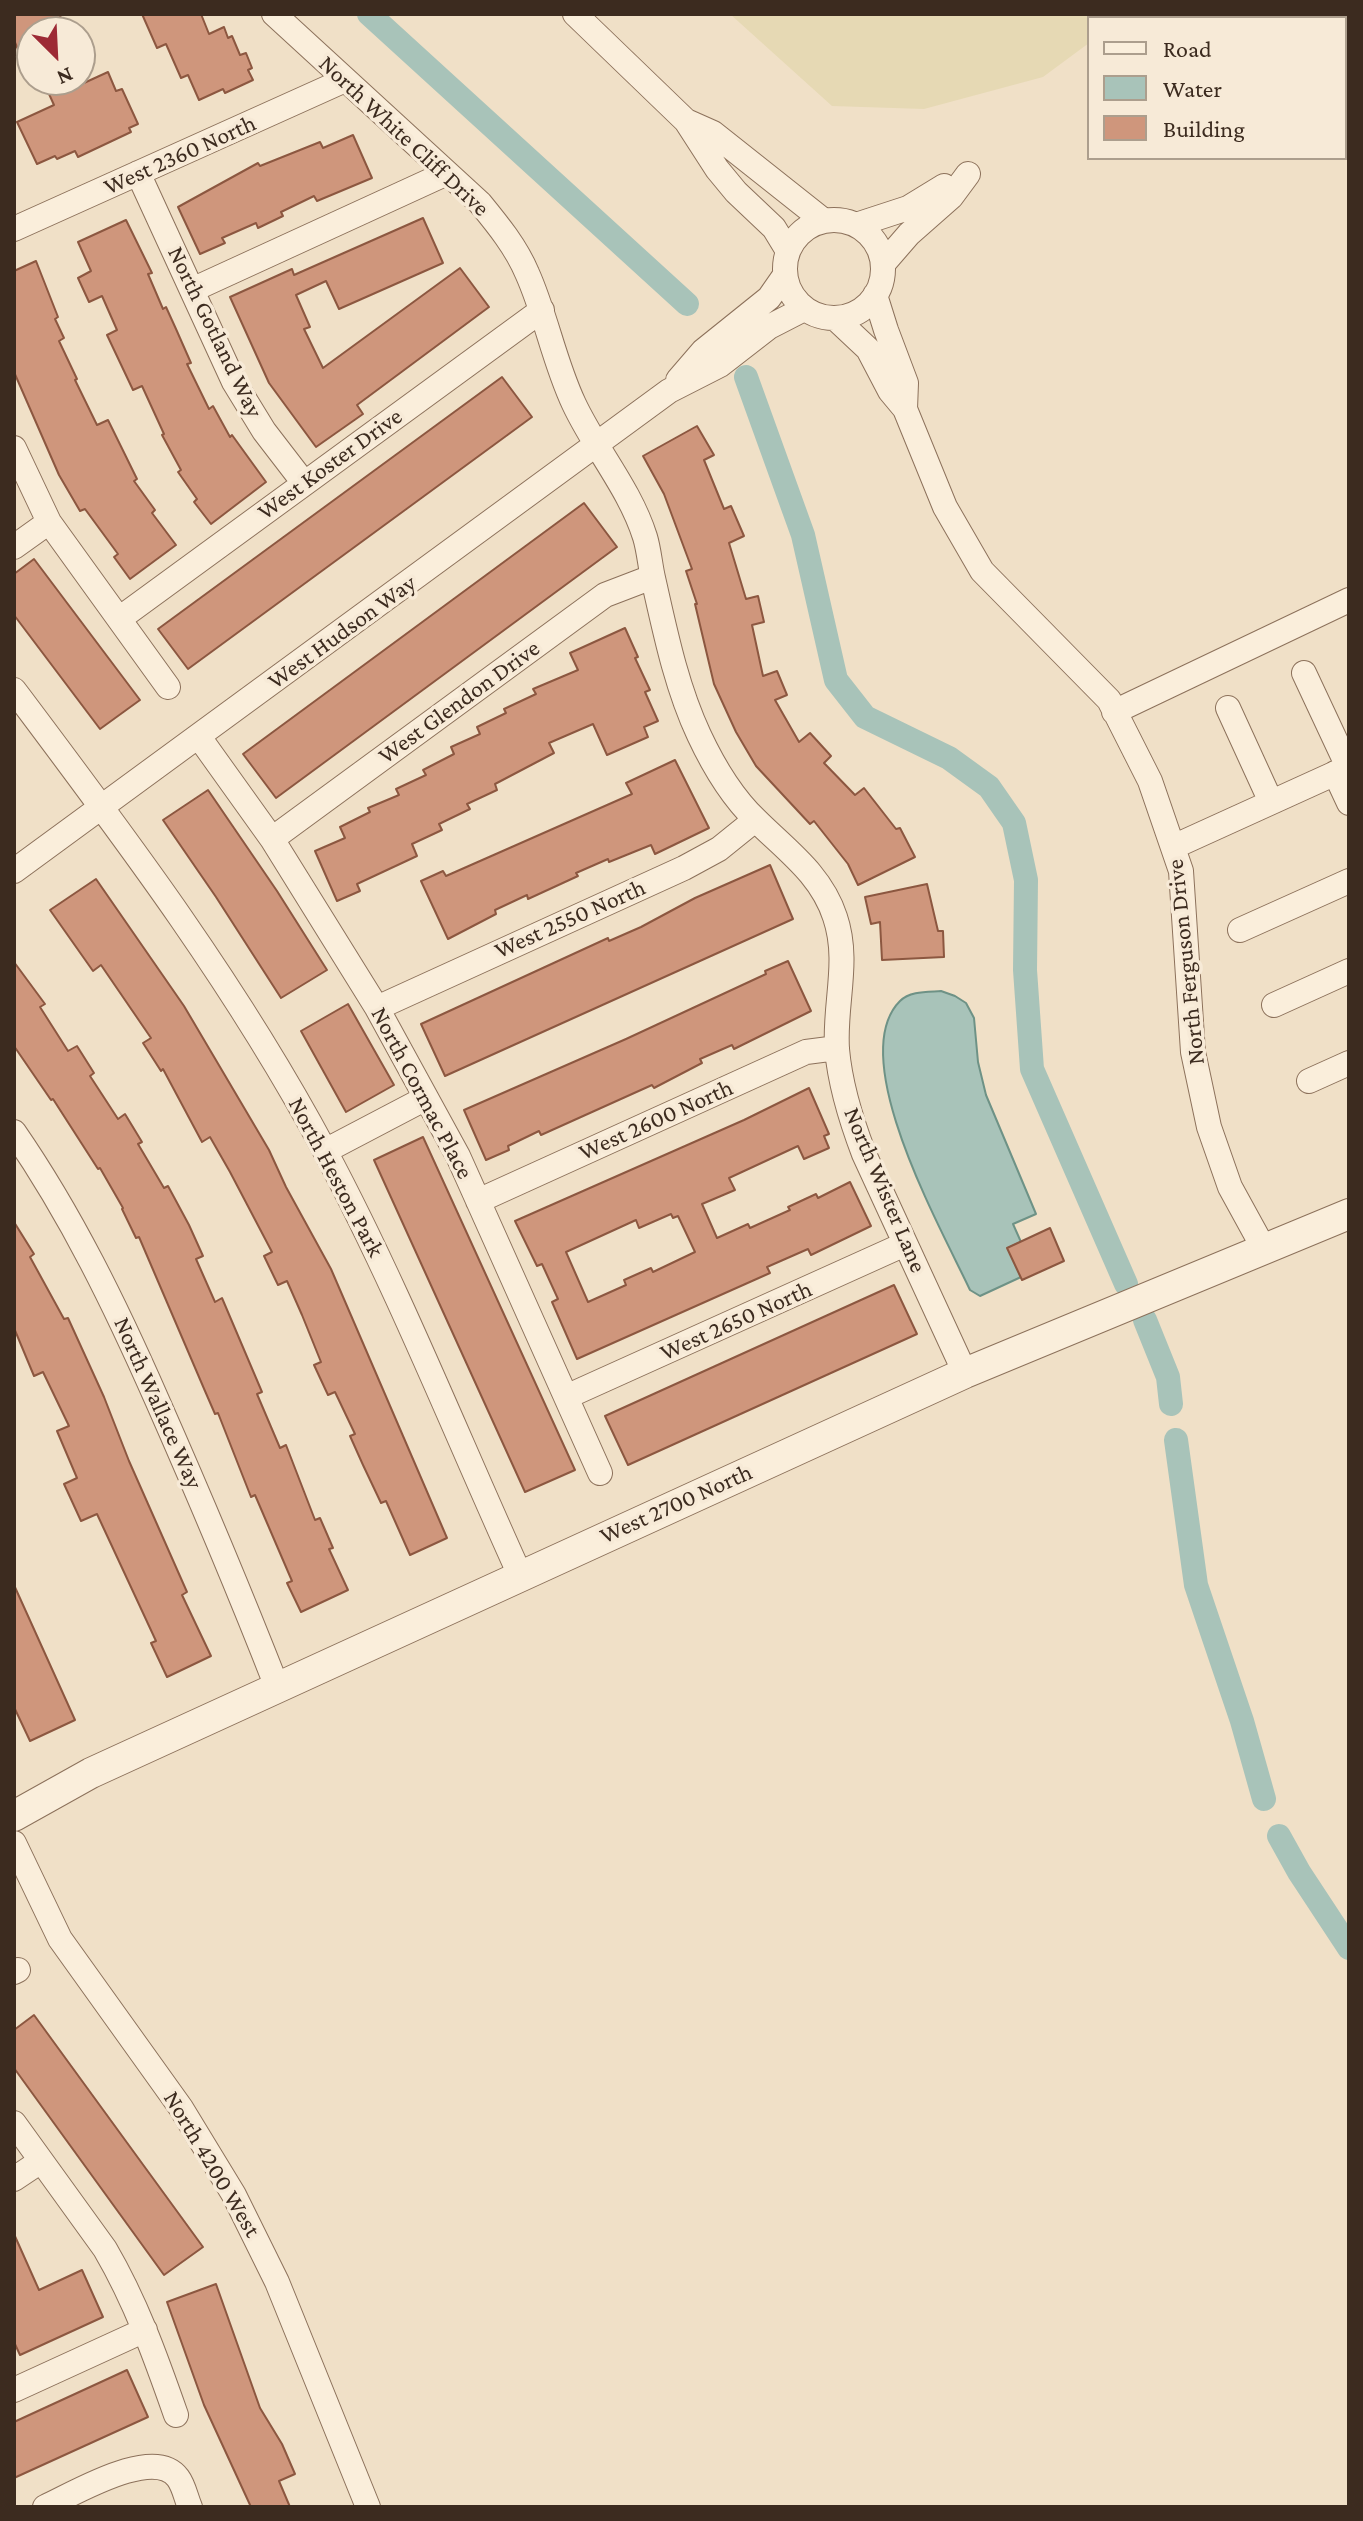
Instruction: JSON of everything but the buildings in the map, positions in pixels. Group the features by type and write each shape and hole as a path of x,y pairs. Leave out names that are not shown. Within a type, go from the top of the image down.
{"street":[{"name":"North White Cliff Drive","path":"274,14 480,203 505,234 526,270 572,401 595,445"},
{"path":"575,14 686,121 717,169 774,228 793,297 804,309 818,316 835,318 858,312 875,295 882,280 883,264 878,248 869,235 856,225 840,220 824,221 796,237 786,263"},
{"name":"West 2360 North","path":"14,229 345,80"},
{"path":"686,121 713,133 824,221"},
{"name":"North Gotland Way","path":"138,173 248,407 304,483"},
{"path":"192,290 447,173"},
{"path":"856,225 908,208 968,174 951,197 909,234 883,264"},
{"name":"West Hudson Way","path":"669,391 703,351 769,298 786,263"},
{"name":"North Ferguson Drive","path":"875,295 906,383 905,409"},
{"name":"West Hudson Way","path":"14,871 669,391 720,365 769,327 804,309"},
{"name":"West Koster Drive","path":"119,619 542,310"},
{"name":"North Ferguson Drive","path":"835,318 868,349 890,391 905,409 945,507 982,571 1109,700 1150,781 1181,871 1193,1052 1209,1127 1230,1187 1264,1249"},
{"name":"North Wister Lane","path":"595,445 638,518 646,539 652,577 688,710 712,761 755,820 807,868 829,901 843,956 837,1048 852,1121 965,1373"},
{"path":"14,448 49,522 168,687"},
{"path":"14,547 49,522"},
{"name":"West Glendon Drive","path":"272,839 605,595 652,577"},
{"path":"1114,712 1349,600"},
{"path":"1304,673 1344,769 1349,803"},
{"name":"North Heston Park","path":"14,690 175,907 236,999 325,1151 376,1251 520,1575"},
{"path":"1228,708 1271,802"},
{"name":"North Cormac Place","path":"199,737 272,839 377,1008 458,1156 600,1473"},
{"path":"1173,847 1344,769"},
{"name":"West 2550 North","path":"377,1008 684,868 719,849 755,820"},
{"path":"1240,930 1349,881"},
{"path":"1274,1005 1349,971"},
{"name":"West 2600 North","path":"478,1201 806,1052 837,1048"},
{"path":"1309,1081 1349,1063"},
{"path":"325,1151 426,1098"},
{"name":"North Wallace Way","path":"14,1132 62,1205 117,1310 235,1580 277,1687"},
{"name":"West 2700 North","path":"14,1816 91,1773 965,1373 1349,1214"},
{"name":"West 2650 North","path":"566,1397 905,1244"},
{"name":"North 4200 West","path":"14,1843 60,1939 181,2108 234,2195 277,2282 368,2507"},
{"path":"14,2123 105,2249 130,2294 176,2415"},
{"path":"14,2179 41,2161"},
{"path":"14,2390 145,2330"},
{"path":"45,2507 133,2468 153,2465 172,2472 183,2487 190,2507"}],"shaded area":[{"path":"730,14 1129,14 1087,16 1087,44 1043,77 924,109 832,106"}],"water":[{"path":"941,991 966,1003 974,1018 978,1062 986,1095 1036,1214 1013,1224 1021,1242 1008,1248 1021,1277 980,1296 970,1290 921,1187 890,1101 883,1061 886,1027 900,1001 914,994"}],"waterway":[{"path":"369,14 687,304"},
{"path":"746,377 803,535 836,680 865,717 949,758 989,787 1014,823 1026,880 1025,970 1032,1069 1126,1284"},
{"path":"1145,1320 1168,1377 1171,1404"},
{"path":"1176,1440 1196,1585 1242,1721 1264,1799"},
{"path":"1279,1836 1349,1948"}]}
